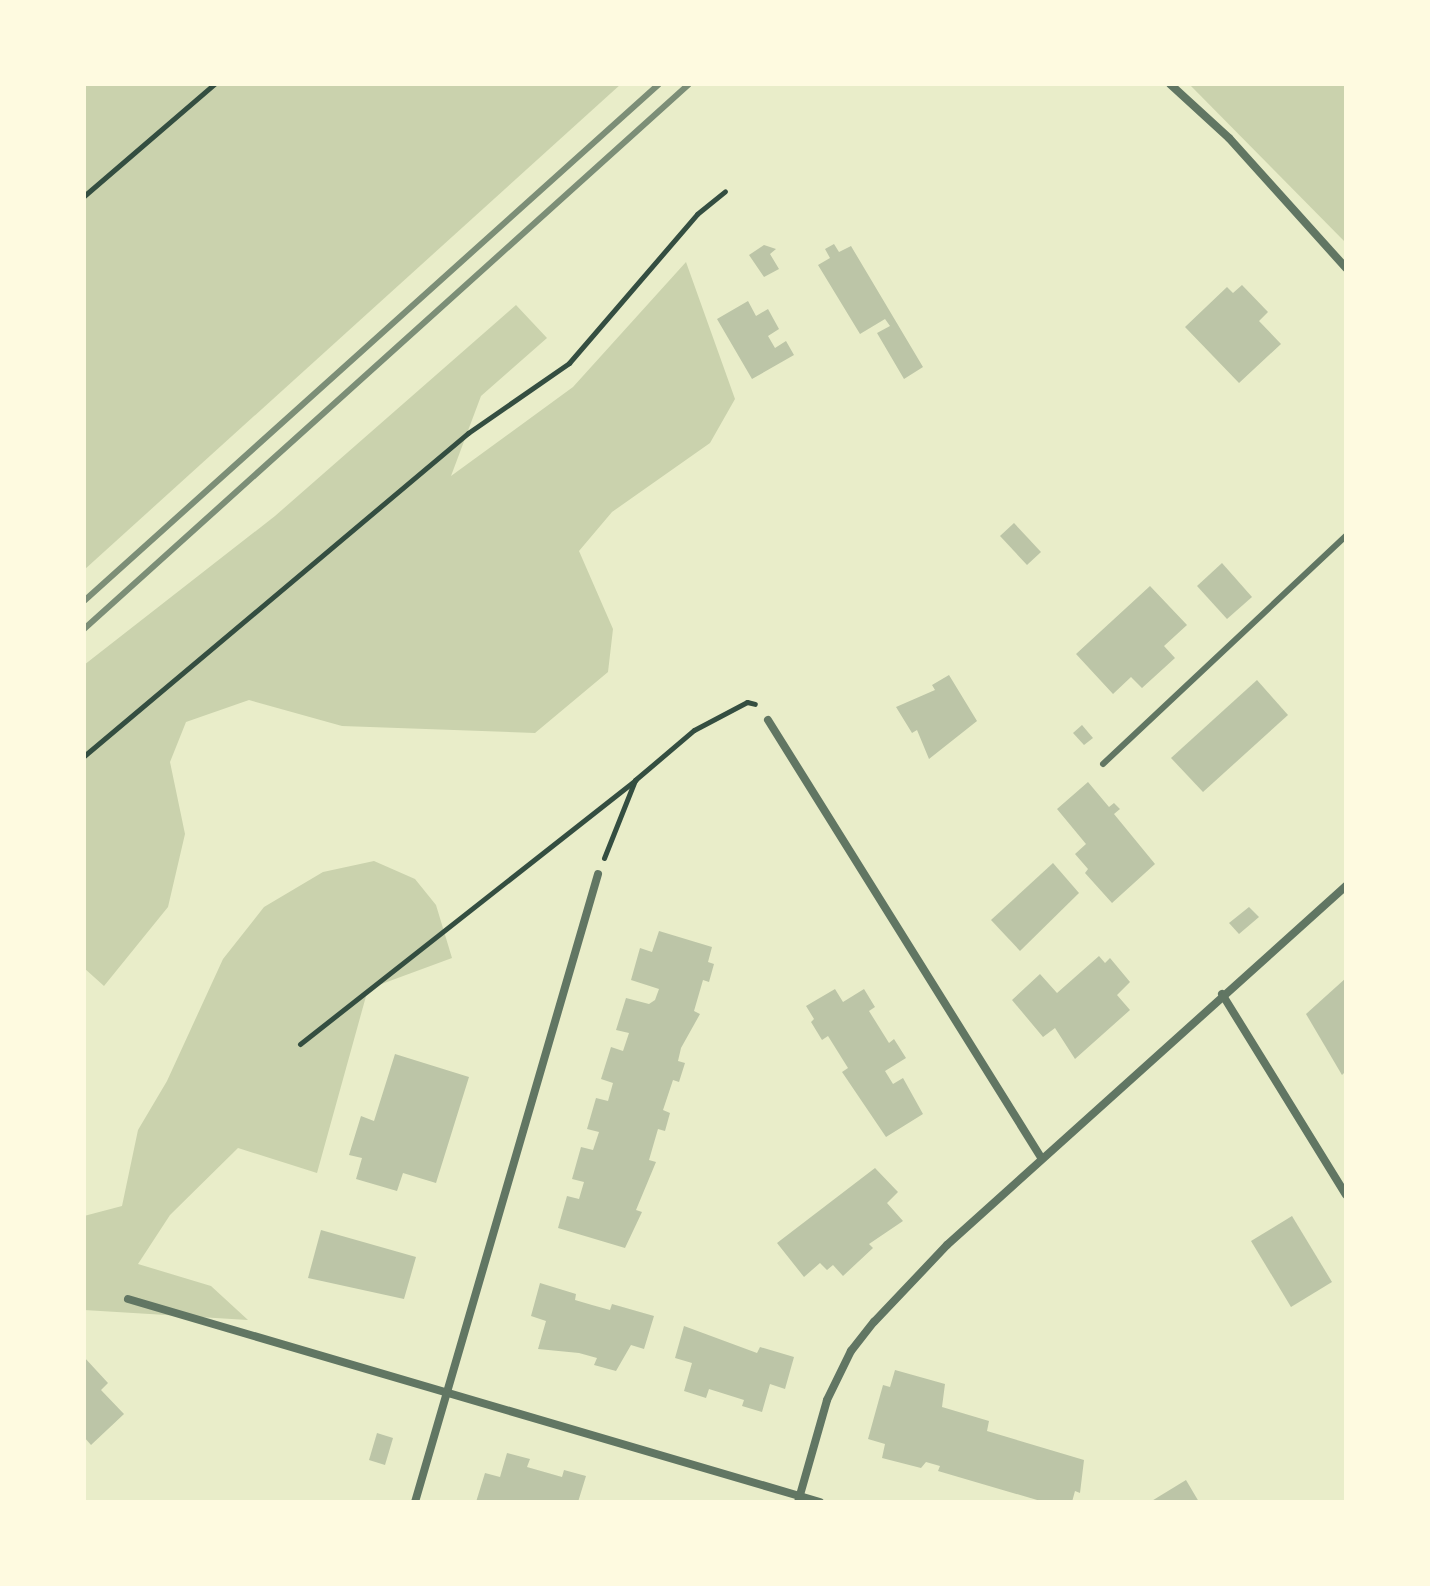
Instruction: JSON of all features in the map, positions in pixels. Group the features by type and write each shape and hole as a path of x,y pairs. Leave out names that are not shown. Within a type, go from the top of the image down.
{"street":[{"path":"1170,84 1229,138 1346,268"},
{"path":"768,720 1042,1159"},
{"path":"415,1502 598,874"},
{"path":"798,1499 827,1400 851,1351 947,1245 1222,994 1346,886"},
{"path":"1222,994 1346,1195"},
{"path":"128,1299 447,1391 798,1499 820,1502"}],"lane":[{"path":"1103,764 1346,536"}],"path":[{"path":"84,196 214,84"},
{"path":"84,756 468,433 569,363 697,214 725,191"},
{"path":"300,1044 694,730 747,702 756,704 768,720"},
{"path":"598,874 635,780"}],"green space":[{"path":"84,84 621,84 84,570"},
{"path":"1189,84 1346,84 1346,243"},
{"path":"686,262 735,399 710,443 612,512 579,551 613,629 608,672 535,733 342,726 249,700 186,722 170,762 185,834 168,907 104,986 84,968 84,665 275,516 516,305 547,338 481,396 451,476 573,387"},
{"path":"374,861 415,879 436,905 452,958 368,989 317,1173 238,1148 170,1215 138,1264 211,1286 248,1320 84,1310 84,1216 122,1206 138,1130 167,1081 223,959 264,907 323,872"}],"building":[{"path":"834,244 839,252 851,246 923,367 904,379 877,333 890,326 885,319 860,334 818,265 830,258 825,249"},
{"path":"764,245 776,249 770,254 779,269 764,277 749,255"},
{"path":"1242,285 1268,312 1259,321 1281,344 1239,383 1185,327 1227,287 1233,293"},
{"path":"748,301 756,316 768,309 779,329 768,336 775,348 786,341 794,355 752,379 717,319"},
{"path":"1014,523 1041,552 1027,565 1000,536"},
{"path":"1222,563 1252,597 1227,619 1197,586"},
{"path":"1150,586 1187,625 1164,646 1175,658 1142,688 1131,677 1113,694 1076,654"},
{"path":"949,675 977,721 929,759 917,730 912,733 896,707 935,690 932,685"},
{"path":"1257,680 1288,715 1203,792 1171,758"},
{"path":"1082,725 1093,738 1084,745 1073,733"},
{"path":"1088,782 1109,807 1114,803 1120,809 1114,814 1155,864 1112,903 1085,873 1088,869 1075,854 1086,844 1057,809"},
{"path":"1053,863 1079,893 1020,951 991,920"},
{"path":"1249,907 1259,917 1239,934 1229,923"},
{"path":"659,931 712,947 708,962 714,964 709,982 703,980 694,1011 700,1014 681,1048 678,1061 685,1063 679,1082 673,1080 663,1110 670,1113 665,1131 658,1129 649,1160 656,1162 636,1210 642,1212 625,1248 558,1228 567,1196 579,1199 584,1182 572,1179 581,1147 593,1150 599,1132 587,1129 596,1098 608,1101 613,1083 601,1079 611,1047 623,1051 629,1033 616,1030 626,998 649,1004 655,1000 659,989 631,980 640,948 652,952"},
{"path":"1099,956 1105,963 1110,958 1130,982 1117,995 1130,1010 1075,1059 1055,1028 1043,1037 1012,1000 1040,974 1057,993"},
{"path":"1346,978 1346,1071 1342,1075 1306,1014"},
{"path":"835,989 843,1002 864,989 875,1007 869,1011 889,1043 894,1039 906,1058 885,1071 893,1084 903,1078 923,1114 886,1137 842,1072 848,1068 828,1036 822,1040 811,1022 814,1019 806,1006"},
{"path":"395,1054 469,1077 436,1183 403,1173 397,1191 356,1179 362,1158 349,1155 361,1116 374,1121"},
{"path":"875,1168 898,1192 887,1203 903,1221 869,1244 873,1248 843,1276 833,1265 827,1270 820,1263 804,1277 777,1243"},
{"path":"1292,1216 1332,1282 1291,1307 1251,1241"},
{"path":"321,1230 416,1257 404,1299 308,1278"},
{"path":"540,1283 576,1294 575,1300 592,1305 610,1310 612,1304 654,1316 644,1349 631,1345 616,1371 594,1365 597,1358 538,1349 546,1321 531,1316"},
{"path":"684,1326 757,1353 760,1347 794,1357 785,1389 770,1384 762,1412 742,1406 744,1400 709,1389 706,1398 684,1391 692,1363 675,1358"},
{"path":"84,1357 108,1383 101,1390 124,1414 91,1445 84,1437"},
{"path":"895,1370 945,1384 942,1407 989,1421 987,1431 1084,1460 1080,1493 1075,1491 1072,1502 1044,1502 938,1471 940,1466 926,1462 921,1468 882,1458 885,1444 868,1439 883,1385 890,1387"},
{"path":"377,1433 393,1438 385,1465 369,1460"},
{"path":"507,1453 530,1459 527,1467 562,1477 564,1470 586,1476 578,1502 476,1502 485,1473 500,1477"},
{"path":"1186,1480 1199,1502 1150,1502"}],"railway":[{"path":"84,601 659,84"},
{"path":"84,629 689,84"}]}
